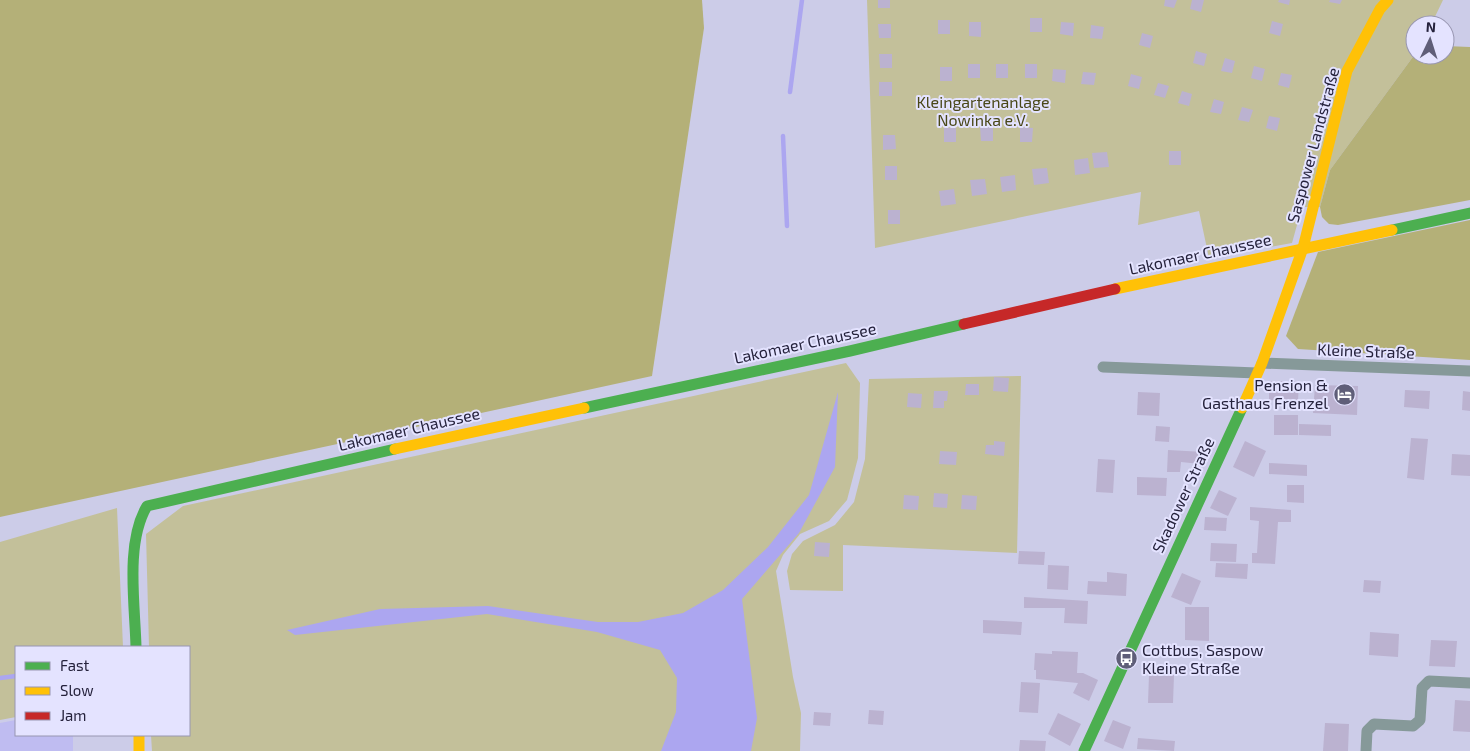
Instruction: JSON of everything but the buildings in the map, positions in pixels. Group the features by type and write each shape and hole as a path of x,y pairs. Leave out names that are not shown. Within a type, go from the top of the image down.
{"street":[{"name":"Saspower Landstraße","path":"1302,248 1348,71 1380,9 1388,0"},
{"name":"Lakomaer Chaussee","path":"136,646 134,548 136,530 147,506 407,446 850,351 1100,292 1470,214"},
{"name":"Skadower Straße","path":"1084,751 1259,368 1302,248"},
{"name":"Kleine Straße","path":"1103,367 1470,371"},
{"path":"1366,751 1367,731 1374,724 1414,726 1420,720 1422,688 1429,681 1470,683"},
{"path":"139,736 139,751"}],"shaded area":[{"path":"0,0 702,0 704,28 652,376 0,517"},
{"path":"1455,46 1470,47 1470,200 1338,225 1329,224 1322,217 1320,207 1330,170 1407,65 1455,65"},
{"path":"1470,220 1470,360 1298,349 1286,336 1318,252"},
{"path":"838,392 835,467 799,533 742,599 757,718 751,751 661,751 676,712 677,678 660,650 597,632 487,614 295,635 287,630 380,609 488,606 598,622 638,622 683,613 723,590 768,547 809,495"},
{"path":"15,720 15,736 73,736 73,751 0,751 0,723"}],"green space":[{"name":"Kleingartenanlage Nowinka e.V.","path":"867,0 1443,0 1436,15 1405,15 1405,65 1407,65 1330,170 1320,207 1302,207 1292,243 1209,258 1199,211 1138,225 1141,192 875,248"},
{"path":"846,363 860,383 858,458 847,500 829,521 800,534 783,555 776,571 793,677 801,713 800,751 152,751 151,736 190,736 190,646 149,646 146,534 183,506"},
{"path":"1021,376 1017,553 843,545 843,591 790,590 787,571 792,554 803,541 835,525 854,502 865,459 869,379"},
{"path":"117,508 123,646 15,646 15,717 0,720 0,542"}],"waterway":[{"path":"790,92 802,0"},
{"path":"783,136 787,226"},
{"path":"0,678 15,676"}],"traffic: fast":[{"path":"1392,230 1470,213"},
{"path":"584,408 850,351 964,324"},
{"path":"1084,751 1242,408"},
{"path":"136,646 133,593 134,556 140,521 147,506 395,449"}],"traffic: slow":[{"path":"1242,408 1262,363 1303,248 1347,71 1380,9 1388,0"},
{"path":"1115,289 1392,230"},
{"path":"395,449 584,408"},
{"path":"139,736 139,751"}],"traffic: jam":[{"path":"964,324 1115,289"}],"place":[{"name":"Pension & Gasthaus Frenzel","path":"1344,394"},
{"name":"Cottbus, Saspow Kleine Straße","path":"1126,659"}]}
